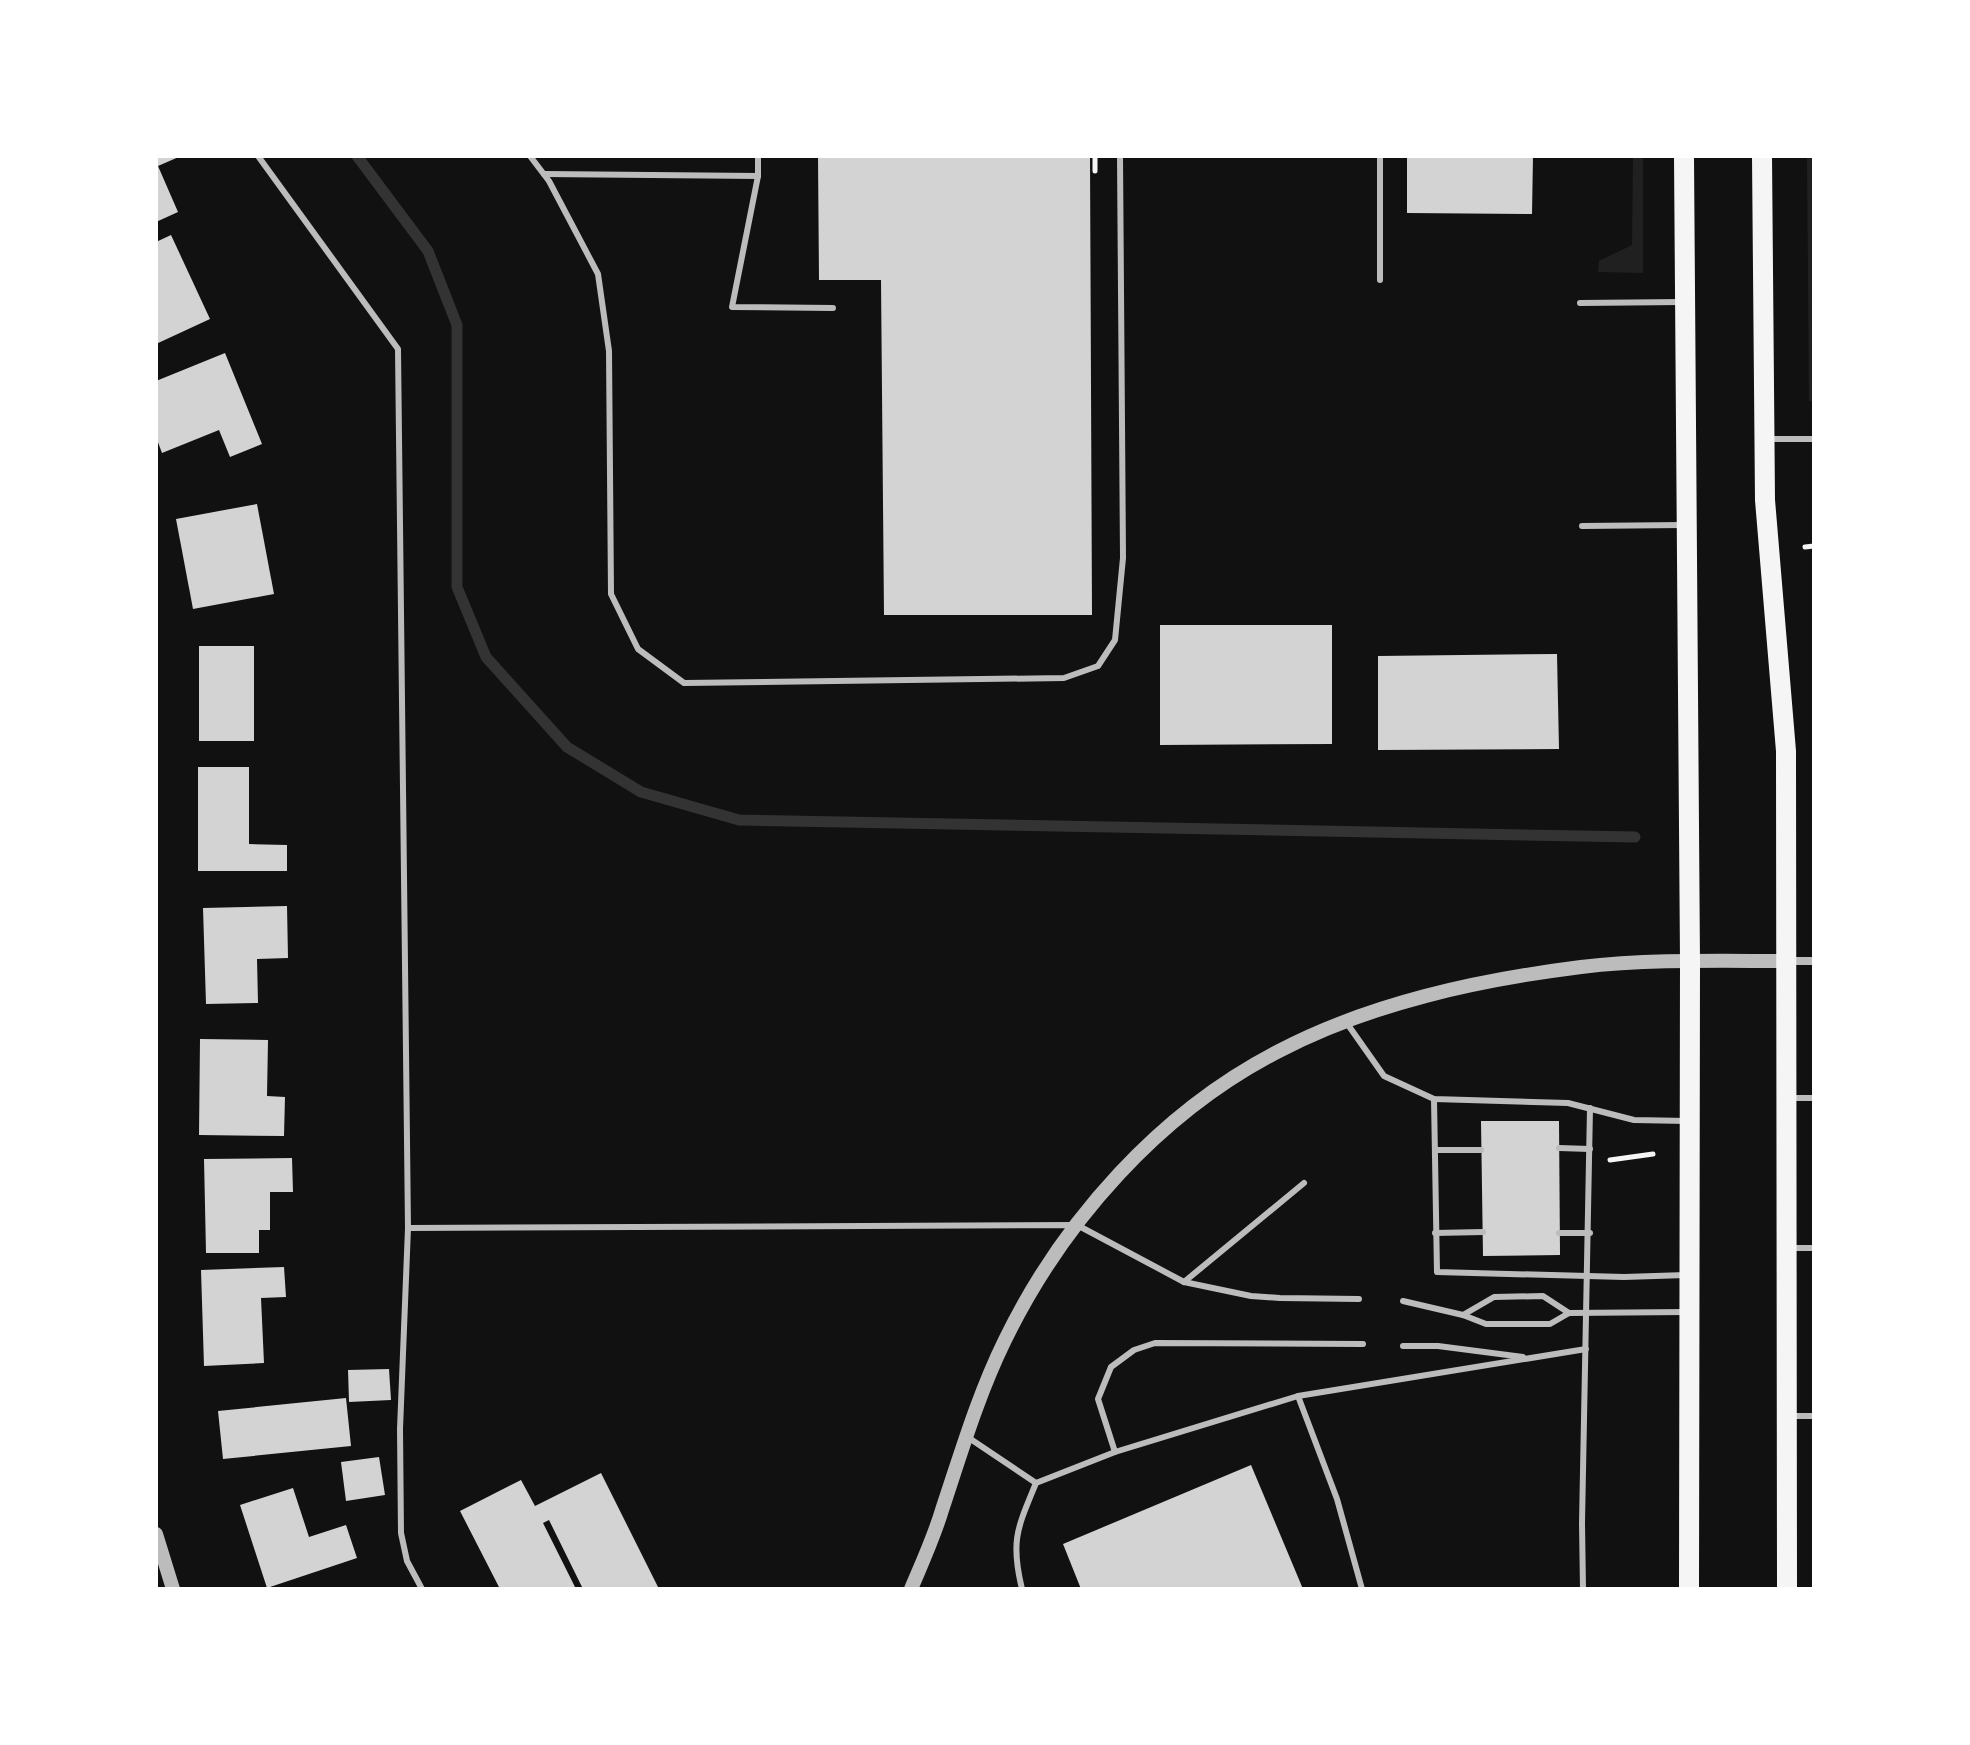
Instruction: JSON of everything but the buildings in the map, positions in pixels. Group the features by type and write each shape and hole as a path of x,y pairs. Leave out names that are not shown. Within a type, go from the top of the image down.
{"main road":[{"path":"1684,156 1690,961 1689,1589"},
{"path":"1762,156 1765,500 1786,751 1787,1589"}],"street":[{"path":"911,1589 941,1514 966,1435 1006,1339 1057,1253 1112,1181 1168,1126 1203,1098 1280,1050 1409,1000 1582,967 1690,961 1814,961"},
{"path":"156,1534 173,1589"}],"lane":[{"path":"258,156 398,349 408,1228 400,1429 401,1533 407,1561 422,1589"},
{"path":"530,156 544,174 598,274 609,351 611,594 638,649 684,683 1064,678 1098,666 1115,640 1123,558 1120,156"},
{"path":"758,156 758,176 732,307 833,308"},
{"path":"1380,156 1380,280"},
{"path":"544,174 758,176"},
{"path":"1580,303 1685,302"},
{"path":"1764,439 1814,439"},
{"path":"1582,526 1685,525"},
{"path":"1346,1022 1384,1076 1434,1099 1568,1103 1634,1120 1690,1121"},
{"path":"1786,1098 1814,1098"},
{"path":"1434,1099 1437,1272 1690,1275"},
{"path":"1583,1589 1590,1108"},
{"path":"1559,1148 1590,1149"},
{"path":"1435,1150 1481,1150"},
{"path":"1184,1282 1304,1183"},
{"path":"408,1228 1077,1225 1184,1282 1266,1297 1359,1299"},
{"path":"1435,1233 1483,1232"},
{"path":"1559,1233 1590,1233"},
{"path":"1786,1248 1814,1248"},
{"path":"1463,1315 1494,1297 1543,1296 1569,1313 1587,1315 1688,1312"},
{"path":"1403,1301 1463,1315 1486,1324 1550,1324 1569,1313"},
{"path":"1115,1452 1098,1399 1111,1367 1134,1350 1155,1343 1363,1344"},
{"path":"1403,1346 1438,1346 1529,1358"},
{"path":"1022,1589 1016,1564 1017,1532 1036,1483 1115,1452 1298,1396 1586,1349"},
{"path":"1298,1396 1337,1499 1362,1589"},
{"path":"1787,1416 1814,1416"},
{"path":"966,1435 1036,1483"}],"path":[{"path":"1805,547 1814,546"}],"shaded area":[{"path":"1633,156 1643,156 1643,273 1598,272 1599,261 1632,245"},
{"path":"1807,156 1814,156 1814,401 1809,401"}],"waterway":[{"path":"357,156 428,251 457,325 457,587 486,657 567,747 641,792 739,820 1635,837"}]}
